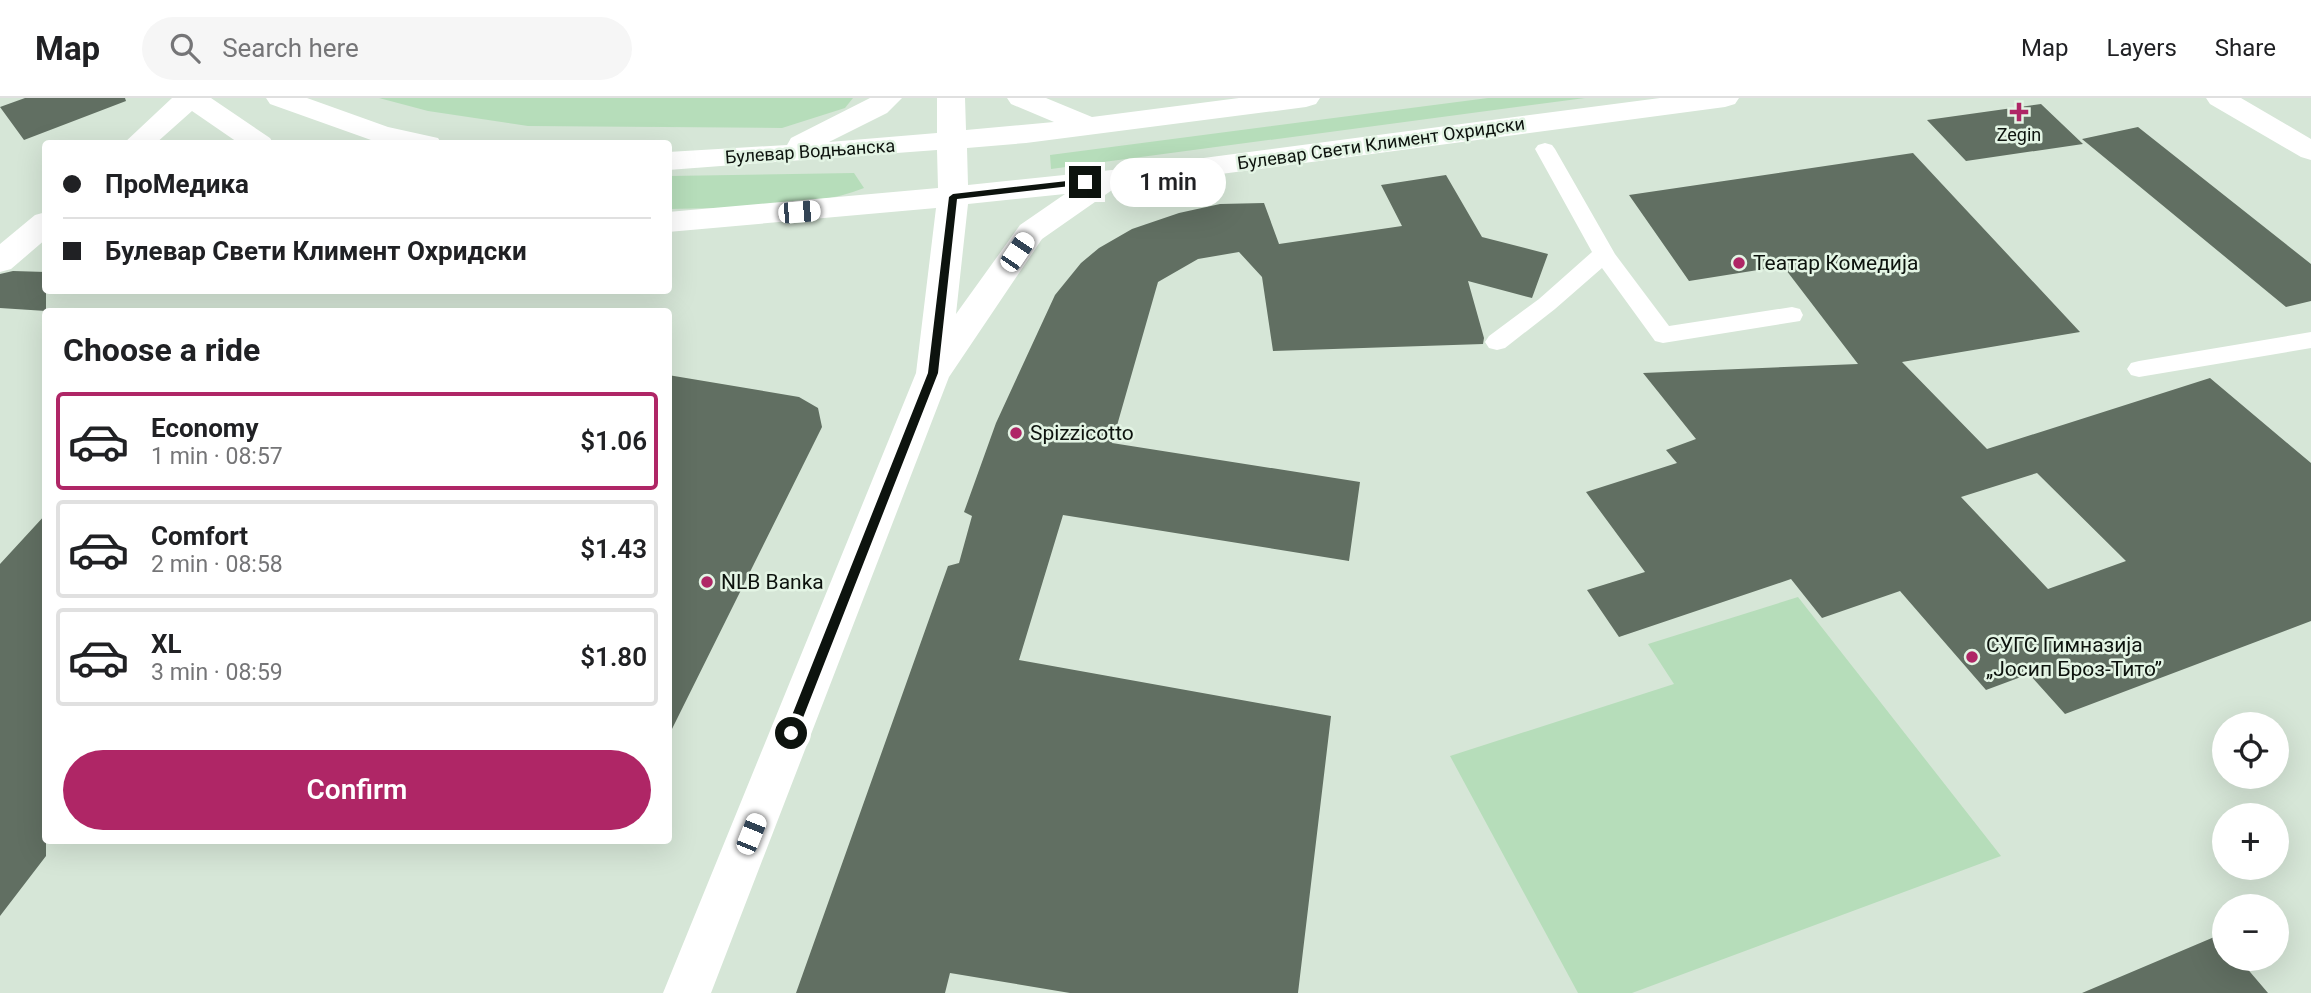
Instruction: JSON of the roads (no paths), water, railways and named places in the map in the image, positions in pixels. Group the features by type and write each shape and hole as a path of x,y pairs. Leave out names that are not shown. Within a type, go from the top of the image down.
{"street":[{"path":"142,140 190,98 254,140"},
{"path":"280,98 381,134 409,140"},
{"path":"778,155 877,107 888,98"},
{"path":"933,373 953,197 951,98"},
{"path":"1021,98 1089,125"},
{"path":"952,141 1306,98"},
{"name":"Булевар Свети Климент Охридски","path":"953,197 1112,179 1725,98"},
{"path":"2220,98 2311,151"},
{"path":"2251,98 2268,125"},
{"name":"Булевар Водњанска","path":"672,161 952,141"},
{"path":"687,993 933,373 1031,232 1052,215 1112,179"},
{"path":"672,222 953,197"},
{"path":"0,261 42,225"}],"lane":[{"path":"1545,149 1603,254 1663,335 1792,315"},
{"path":"1497,342 1547,304 1603,254"},
{"path":"2138,369 2311,340"}],"place":[{"name":"Zegin","path":"2019,112"},
{"name":"Театар Комедија","path":"1739,263"},
{"name":"Spizzicotto","path":"1016,433"},
{"name":"NLB Banka","path":"707,582"},
{"name":"СУГС Гимназија „Јосип Броз-Тито”","path":"1972,657"}]}
